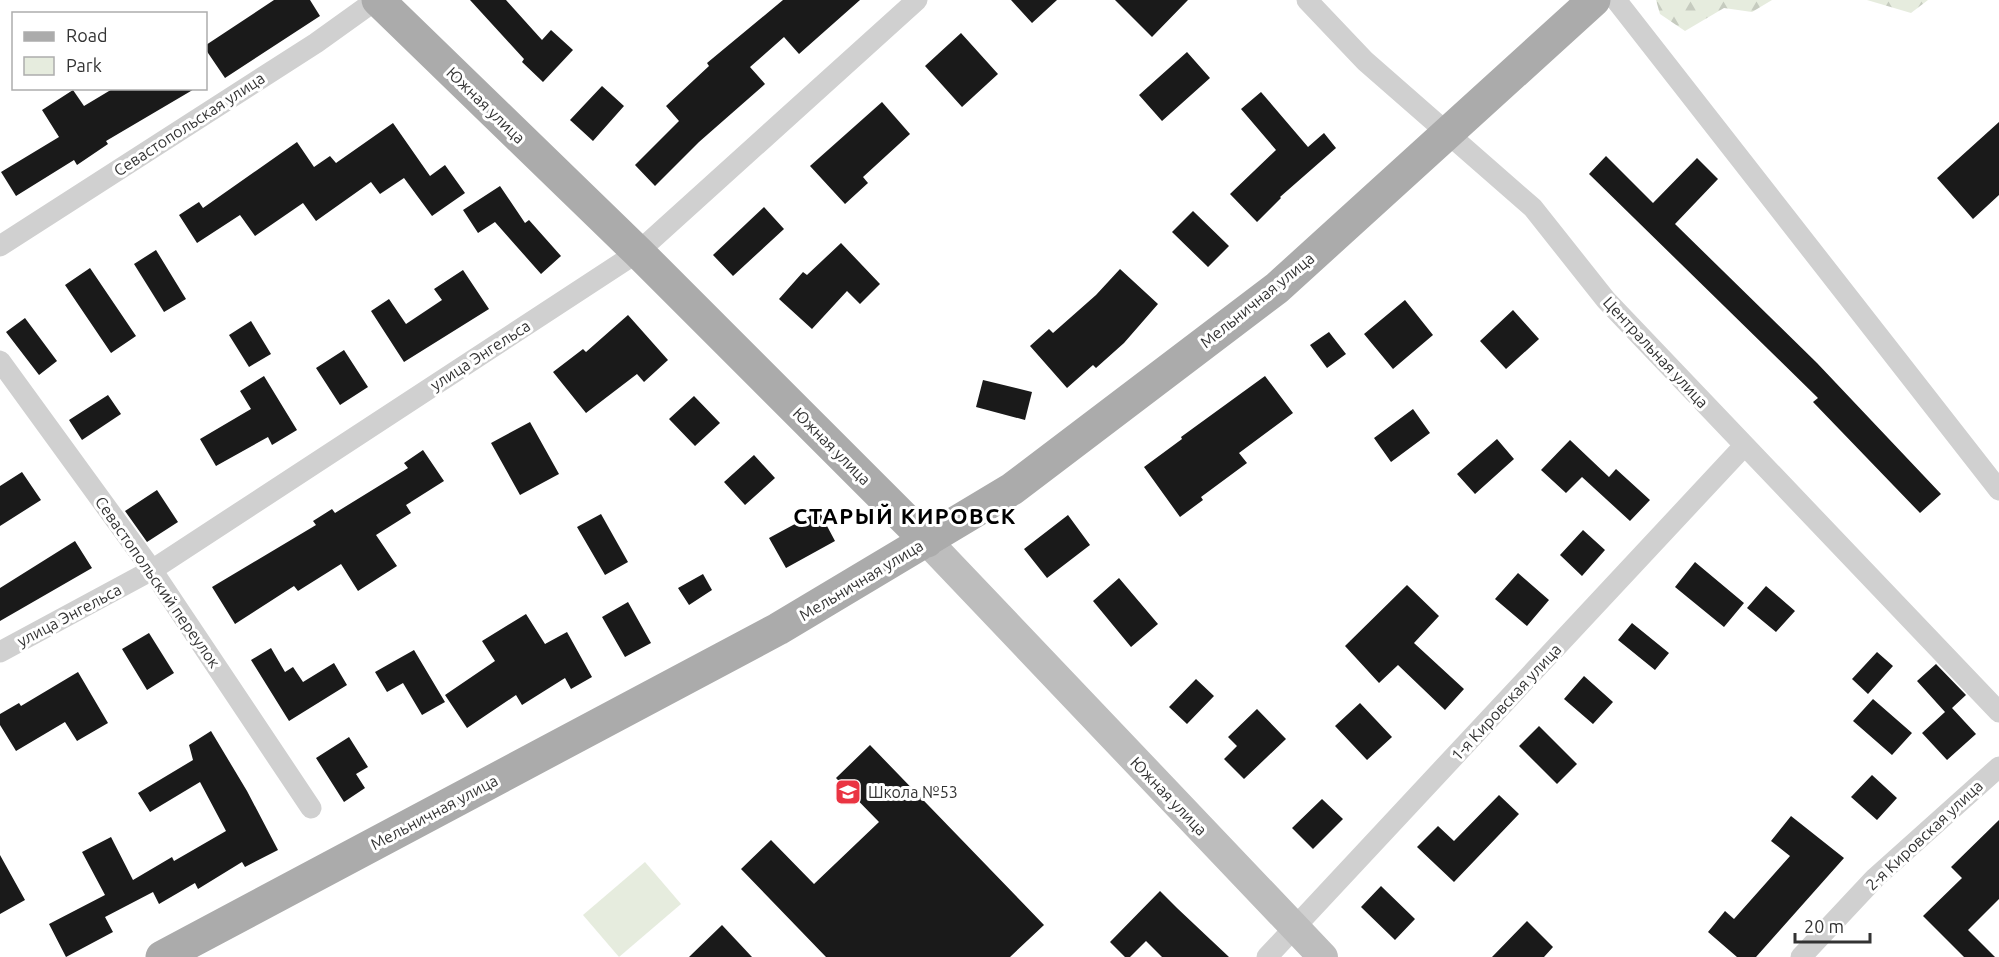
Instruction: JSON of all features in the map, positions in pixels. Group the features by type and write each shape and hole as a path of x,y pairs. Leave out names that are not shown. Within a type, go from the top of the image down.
{"main road":[{"name":"Южная улица","path":"377,0 638,252 927,541"},
{"name":"Мельничная улица","path":"162,957 778,630 1012,489 1277,288 1594,0"}],"street":[{"name":"Севастопольская улица","path":"0,246 316,42 377,0"},
{"name":"улица Энгельса","path":"0,652 152,570 638,252 917,0"},
{"name":"Центральная улица","path":"1307,0 1365,61 1533,208 1606,300 1999,712"},
{"path":"1616,0 1999,490"},
{"name":"Севастопольский переулок","path":"0,361 152,570 311,808"},
{"name":"1-я Кировская улица","path":"1267,957 1744,446"},
{"name":"Южная улица","path":"927,541 1323,957"},
{"name":"2-я Кировская улица","path":"1801,957 1875,878 1999,767"}],"green space":[{"path":"1656,0 1772,0 1752,12 1724,8 1685,31 1660,14"},
{"path":"1867,0 1928,0 1911,13"},
{"path":"645,862 681,904 619,957 583,915"}],"building":[{"path":"274,0 310,0 320,16 225,78 207,51 207,44"},
{"path":"470,0 506,0 542,40 551,30 573,50 543,82 522,62 524,59"},
{"path":"783,0 860,0 799,54 784,37 750,67 765,84 699,142 655,186 635,165 679,121 666,106 709,66 707,63"},
{"path":"1011,0 1057,0 1032,23"},
{"path":"1115,0 1188,0 1152,37"},
{"path":"961,33 998,74 962,107 925,66"},
{"path":"1187,52 1210,78 1162,121 1139,95"},
{"path":"602,86 624,106 593,141 570,120"},
{"path":"73,90 84,106 111,90 193,90 106,141 108,144 77,165 74,160 16,196 1,172 59,137 42,110"},
{"path":"1261,92 1308,147 1324,133 1336,148 1280,197 1257,222 1230,194 1276,150 1241,109"},
{"path":"882,102 910,134 863,177 868,183 845,204 810,166"},
{"path":"1999,122 1999,195 1973,219 1937,178"},
{"path":"393,123 430,176 445,165 465,193 432,216 404,178 380,194 371,182 316,221 303,203 255,236 240,215 197,243 179,215 199,202 203,208 297,142 314,167 330,156 336,163"},
{"path":"1606,156 1653,203 1697,158 1718,179 1675,224 1817,363 1941,494 1920,513 1813,402 1818,398 1589,174"},
{"path":"500,186 525,223 529,220 561,256 541,274 495,222 478,233 463,210"},
{"path":"764,207 784,229 733,276 713,255"},
{"path":"1193,211 1229,246 1208,267 1172,232"},
{"path":"841,243 880,284 860,304 847,291 812,329 779,299 803,272 807,275"},
{"path":"156,250 186,299 164,312 134,264"},
{"path":"90,268 136,336 111,353 65,285"},
{"path":"1120,269 1158,304 1124,343 1096,368 1093,365 1067,388 1030,346 1049,329 1053,333 1096,295"},
{"path":"463,270 489,309 404,362 371,311 389,299 406,324 442,300 434,289"},
{"path":"1405,300 1433,335 1393,369 1364,334"},
{"path":"1513,310 1539,339 1506,369 1480,341"},
{"path":"628,315 668,360 644,382 637,374 586,413 553,372 583,349 586,352"},
{"path":"25,318 57,361 39,375 6,332"},
{"path":"251,321 271,354 249,367 229,335"},
{"path":"1329,332 1346,354 1327,368 1310,345"},
{"path":"344,350 368,387 340,405 316,368"},
{"path":"264,376 297,430 272,445 268,437 216,466 200,439 251,409 240,391"},
{"path":"1265,376 1293,413 1239,453 1247,463 1201,497 1203,500 1180,517 1144,467"},
{"path":"983,380 1032,392 1025,420 976,407"},
{"path":"108,395 121,414 82,440 69,420"},
{"path":"694,396 720,423 695,446 669,419"},
{"path":"1413,409 1430,433 1391,462 1374,438"},
{"path":"530,422 559,474 520,495 491,443"},
{"path":"1497,439 1514,459 1475,494 1457,474"},
{"path":"1570,440 1609,477 1616,469 1650,500 1630,521 1582,477 1566,493 1541,470"},
{"path":"423,450 444,481 406,505 411,513 376,535 397,566 358,591 341,564 298,591 294,586 235,624 212,587 316,525 313,521 332,509 335,513 408,468 404,463"},
{"path":"754,455 775,478 745,505 724,482"},
{"path":"22,472 41,500 0,526 0,486"},
{"path":"157,490 178,522 147,542 125,511"},
{"path":"819,511 835,541 786,568 769,538"},
{"path":"601,514 628,562 605,575 577,527"},
{"path":"1068,515 1090,545 1047,578 1024,549"},
{"path":"1583,530 1605,550 1582,576 1560,555"},
{"path":"75,541 92,568 0,621 0,588"},
{"path":"1695,562 1744,603 1724,627 1675,587"},
{"path":"1518,573 1549,600 1527,626 1495,599"},
{"path":"703,574 712,590 689,605 678,588"},
{"path":"1119,578 1158,624 1131,647 1093,601"},
{"path":"1407,585 1439,616 1414,643 1464,689 1445,710 1398,665 1379,683 1345,646"},
{"path":"1766,586 1795,611 1776,632 1747,608"},
{"path":"628,602 651,643 625,657 602,617"},
{"path":"526,614 545,644 567,632 592,677 571,689 565,678 522,705 516,695 467,728 445,695 495,661 482,641"},
{"path":"1632,623 1669,653 1655,670 1618,640"},
{"path":"149,633 174,673 147,690 122,649"},
{"path":"271,648 285,672 293,667 303,682 334,663 347,685 289,721 251,660"},
{"path":"414,650 445,702 422,715 403,683 387,692 375,672"},
{"path":"1877,652 1893,666 1868,694 1852,679"},
{"path":"1936,664 1966,695 1952,708 1976,734 1947,760 1922,733 1945,712 1917,681"},
{"path":"78,672 108,723 77,741 65,722 16,751 0,725 0,714 19,703 21,706"},
{"path":"1584,676 1613,702 1593,724 1564,699"},
{"path":"1196,679 1214,696 1187,724 1169,707"},
{"path":"1873,699 1912,733 1892,755 1853,721"},
{"path":"1360,703 1392,737 1367,760 1335,726"},
{"path":"1257,709 1286,739 1244,779 1224,759 1237,746 1228,737"},
{"path":"1539,726 1577,764 1557,784 1519,746"},
{"path":"211,731 247,791 278,850 245,867 242,862 198,889 195,883 159,904 153,892 105,917 113,932 66,957 49,924 105,895 82,852 111,837 133,880 172,857 174,861 226,831 200,782 150,812 138,793 193,760 189,745"},
{"path":"349,737 368,767 356,774 365,788 344,802 316,758"},
{"path":"870,745 1044,925 1010,957 826,957 741,869 771,840 814,884 879,822 836,778"},
{"path":"1872,775 1897,798 1877,820 1851,797"},
{"path":"1499,795 1519,814 1454,882 1417,847 1438,826 1454,841"},
{"path":"1322,799 1343,819 1313,849 1292,828"},
{"path":"1791,816 1844,858 1756,957 1737,957 1708,932 1725,911 1734,919 1790,856 1771,841"},
{"path":"1999,820 1999,899 1968,930 1995,957 1964,957 1923,916 1962,878 1951,867"},
{"path":"0,855 25,900 0,914"},
{"path":"1381,886 1415,919 1395,940 1361,907"},
{"path":"1160,891 1229,957 1162,957 1146,941 1130,957 1125,957 1110,942"},
{"path":"1527,921 1553,947 1544,957 1492,957"},
{"path":"722,925 752,957 689,957"}],"place":[{"name":"Школа №53","path":"848,792"}],"district":[{"name":"СТАРЫЙ КИРОВСК","path":"905,516"}]}
